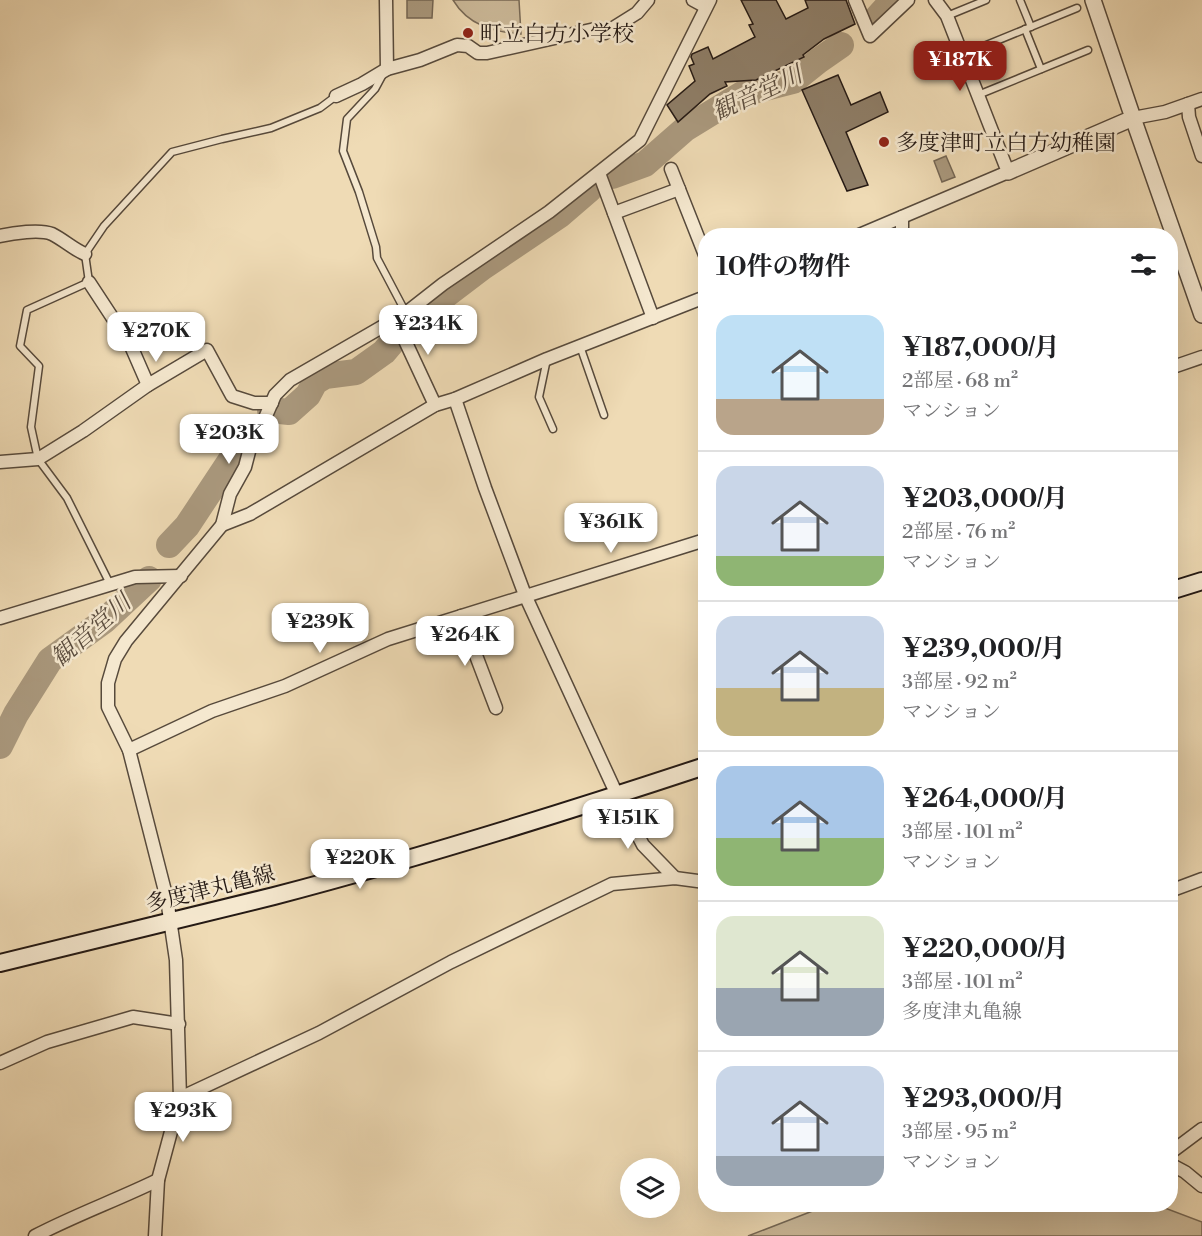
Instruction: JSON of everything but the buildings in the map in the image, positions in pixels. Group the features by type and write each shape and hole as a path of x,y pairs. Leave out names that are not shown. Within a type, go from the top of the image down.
{"main road":[{"path":"1178,588 1202,581"},
{"name":"多度津丸亀線","path":"0,963 275,895 433,852 698,768"}],"street":[{"path":"386,0 387,69"},
{"path":"336,96 387,69 420,60 457,45 468,46 478,53 487,53 595,29 605,33 637,13 648,0"},
{"path":"155,1236 158,1180 180,1098 176,960 171,921 129,750 108,707 108,683 115,659 126,641 222,525 230,494 245,467 251,444 275,395 290,380 400,316 549,212 640,140 708,4 693,0"},
{"path":"855,0 870,36 908,0"},
{"path":"936,0 947,16 1008,172"},
{"path":"1093,0 1172,228"},
{"path":"876,228 1133,118 1165,112 1202,99"},
{"path":"1188,104 1189,117 1202,156"},
{"path":"671,169 698,237"},
{"path":"599,173 653,318"},
{"path":"614,213 679,189"},
{"path":"902,217 902,228"},
{"path":"0,236 16,232 51,233 73,249 85,254"},
{"path":"1178,246 1202,315"},
{"path":"89,282 131,346 148,385"},
{"path":"222,525 250,514 435,405 455,399 547,359 698,300"},
{"path":"400,316 435,405"},
{"path":"0,462 38,459 83,431 148,385 207,350 232,396 254,403 272,403"},
{"path":"1178,365 1202,357"},
{"path":"455,399 525,595 617,795 643,845 675,878"},
{"path":"129,750 212,711 285,686 388,639 698,542"},
{"path":"0,618 135,577 181,576"},
{"path":"461,616 496,708"},
{"path":"180,1098 319,1033 451,962 612,884 675,878 698,881"},
{"path":"1178,888 1202,879"},
{"path":"0,1063 47,1042 134,1017 179,1024"},
{"path":"1178,1147 1202,1129"},
{"path":"1178,1168 1202,1186"},
{"path":"35,1236 158,1180"}],"lane":[{"path":"947,16 986,0"},
{"path":"1020,0 1041,69"},
{"path":"962,55 1077,8"},
{"path":"978,95 1088,50"},
{"path":"387,69 375,89 347,119 342,151 359,192 376,247 377,258 400,316"},
{"path":"110,584 67,498 38,459 31,426 39,366 20,346 27,310 89,282 85,254 104,226 172,152 272,128 320,108 336,96"},
{"path":"580,346 604,415"},
{"path":"547,359 539,397 553,429"}],"shaded area":[{"path":"407,0 433,0 432,18 407,18"},
{"path":"453,0 519,0 521,34 482,26 466,16"},
{"path":"946,156 955,177 942,182 934,161"},
{"path":"810,1212 1176,1212 1202,1222 1202,1236 748,1236"}],"waterway":[{"name":"観音堂川","path":"875,20 893,0"},
{"name":"観音堂川","path":"612,176 645,164 685,129 742,94 793,81 841,45"},
{"name":"観音堂川","path":"412,321 483,267 560,215 589,190"},
{"name":"観音堂川","path":"270,410 289,412 308,395 315,382 325,376 356,372 384,352 395,339"},
{"name":"観音堂川","path":"169,545 187,526 234,455"},
{"name":"観音堂川","path":"0,746 16,714 50,660 104,621 149,579"}],"place":[{"name":"町立白方小学校","path":"468,33"},
{"name":"多度津町立白方幼稚園","path":"884,142"}]}
